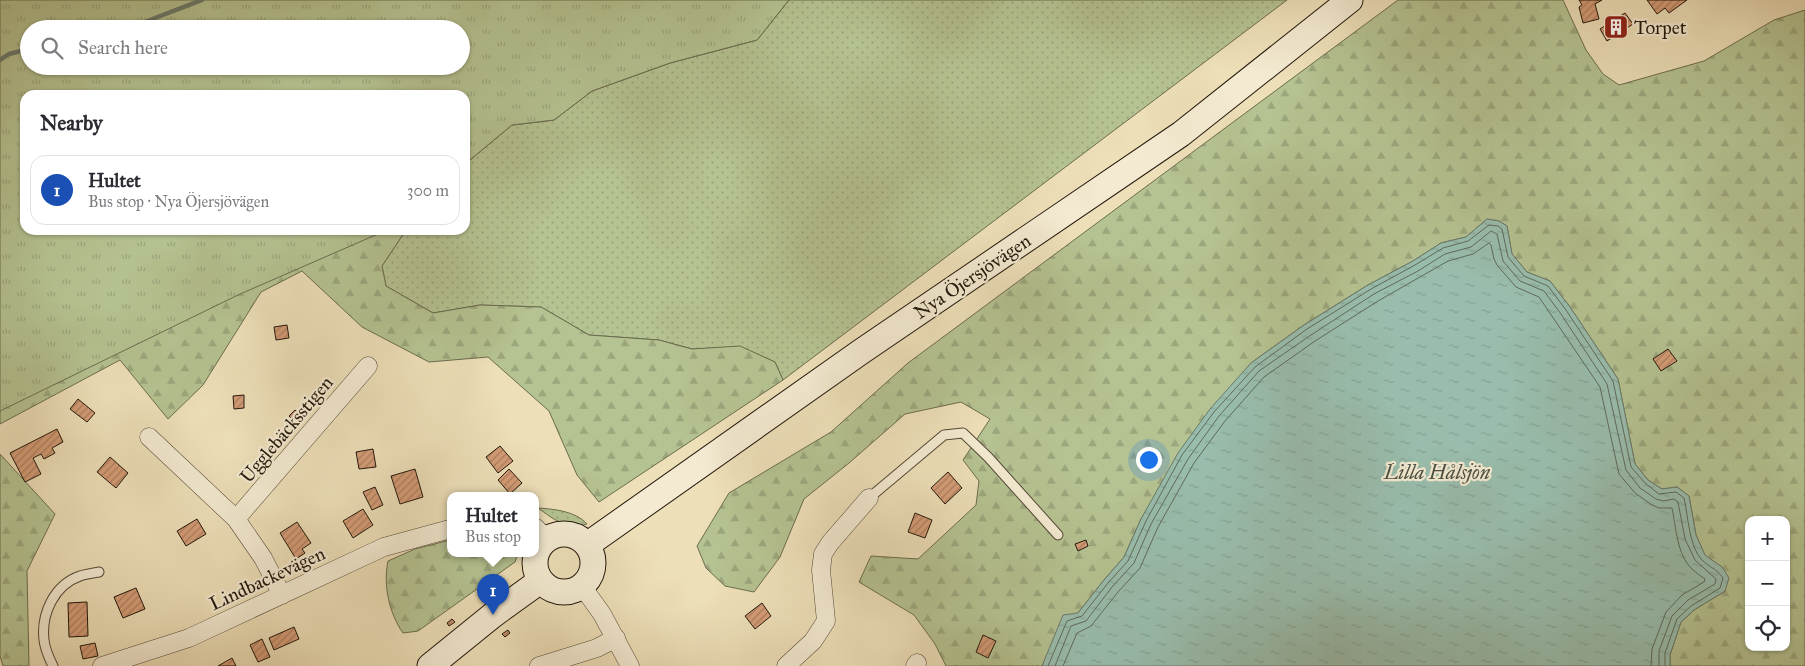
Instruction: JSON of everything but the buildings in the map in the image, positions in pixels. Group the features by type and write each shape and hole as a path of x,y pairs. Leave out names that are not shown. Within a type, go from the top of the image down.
{"street":[{"name":"Nya Öjersjövägen","path":"587,545 862,351 1181,134 1350,0"},
{"name":"Ugglebäcksstigen","path":"236,519 368,366"},
{"path":"149,437 236,519 263,558 282,595"},
{"path":"786,666 813,641 826,621 821,570 823,554 869,498"},
{"name":"Lindbackevägen","path":"102,666 189,638 384,547 447,530"},
{"path":"534,557 534,566 540,581 552,590 560,592 575,590 582,586 591,574 593,559 587,545 575,536 568,534 541,534"},
{"path":"430,666 493,615 540,581"},
{"path":"582,586 616,638 630,666"},
{"path":"539,666 589,651 616,638"}],"lane":[{"path":"869,498 944,435 963,433 988,457 1058,535"},
{"path":"52,666 44,642 43,630 44,617 49,606 59,590 68,582 80,576 99,572"}],"green space":[{"path":"0,0 789,0 757,40 670,63 592,91 554,120 512,125 470,160 470,90 20,90 20,235 403,235 382,266 386,286 433,313 480,305 541,307 589,335 659,340 692,349 740,346 775,362 783,380 599,502 577,475 549,411 488,357 429,362 362,327 302,271 261,292 203,385 168,419 120,360 0,424"},
{"path":"0,0 789,0 757,40 670,63 592,91 554,120 512,125 470,160 470,90 20,90 20,235 376,235 238,295 0,411"},
{"path":"789,0 1287,0 783,380 775,362 740,347 692,349 659,340 589,335 541,307 480,305 433,313 386,286 382,266 403,235 470,235 470,160 512,125 554,120 592,91 670,63 757,40"},
{"path":"1398,0 1563,0 1586,50 1603,74 1619,85 1704,61 1774,20 1805,10 1805,666 1670,666 1670,655 1681,622 1694,610 1725,591 1722,567 1705,556 1696,535 1689,496 1677,487 1662,489 1648,480 1635,464 1618,379 1570,307 1550,281 1527,272 1512,254 1507,226 1499,221 1487,219 1466,237 1441,243 1304,325 1251,363 1159,489 1141,519 1124,557 1051,647 1042,666 946,666 935,644 914,615 859,582 871,556 918,559 976,505 979,481 963,460 990,419 961,402 905,414 804,499 780,557 754,592 725,586 706,568 697,546 729,493 831,432 908,363"},
{"path":"0,454 55,514 27,571 29,666 3,666 0,656"},
{"path":"539,508 571,513 587,524 573,526 555,519"},
{"path":"447,541 447,557 517,557 515,562 418,631 403,633 394,617 388,598 386,580 388,561 415,549"}],"water":[{"name":"Lilla Hålsjön","path":"1487,219 1499,221 1507,226 1512,254 1527,272 1550,281 1570,307 1618,379 1635,464 1648,480 1662,489 1677,487 1689,496 1696,535 1705,555 1722,567 1729,578 1725,591 1694,610 1681,622 1670,655 1670,666 1042,666 1063,615 1078,613 1124,557 1141,519 1178,453 1210,409 1251,363 1304,325 1368,285 1413,261 1441,243 1466,237"}],"waterway":[{"path":"150,20 202,0"},
{"path":"0,60 9,54 20,51"}],"place":[{"name":"Torpet","path":"1616,27"},
{"name":"Hultet","path":"493,615"}]}
